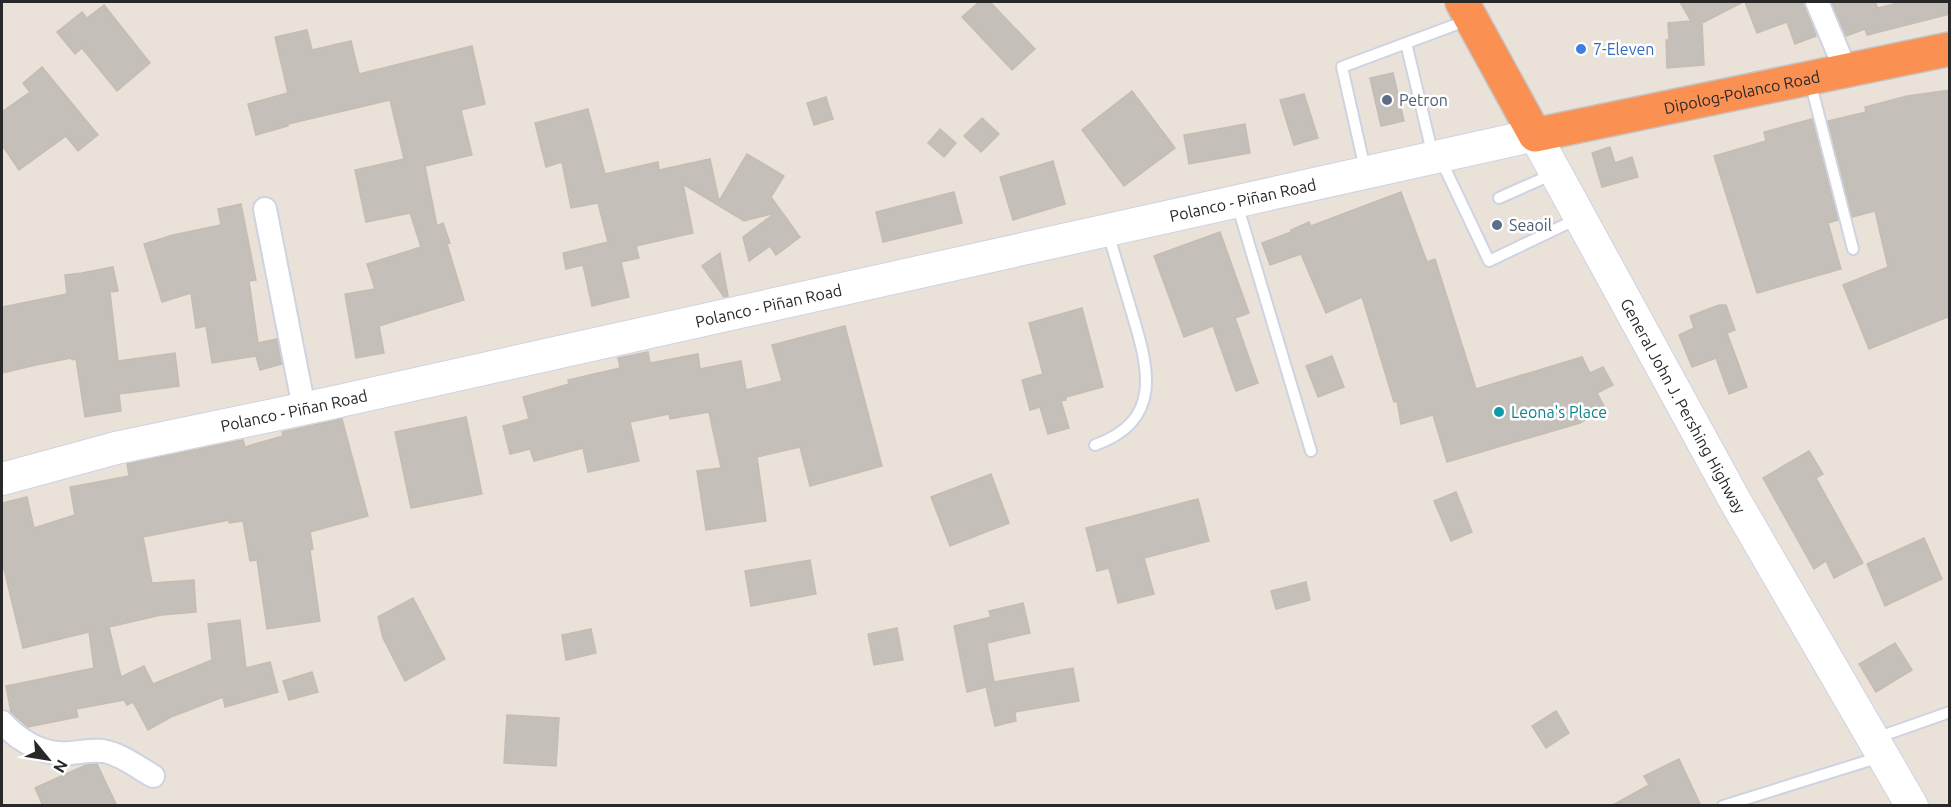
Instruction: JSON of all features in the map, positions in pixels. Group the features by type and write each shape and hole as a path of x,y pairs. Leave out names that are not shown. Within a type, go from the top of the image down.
{"highway":[{"name":"General John J. Pershing Highway","path":"1467,10 1535,135"},
{"name":"Dipolog-Polanco Road","path":"1535,135 1950,50"}],"main road":[{"name":"Polanco - Piñan Road","path":"2,479 116,448 1535,135"},
{"name":"General John J. Pershing Highway","path":"1535,135 1734,499 1912,806"}],"street":[{"path":"1817,2 1846,71"},
{"path":"265,209 304,408"},
{"path":"2,722 13,735 29,744 57,753 85,750 105,752 121,757 153,776"}],"lane":[{"path":"1365,172 1342,67 1406,43 1467,10"},
{"path":"1406,43 1436,157 1471,211 1489,261 1580,218"},
{"path":"1809,78 1853,249"},
{"path":"1499,198 1556,173"},
{"path":"1236,201 1311,451"},
{"path":"1095,445 1110,440 1130,426 1142,406 1148,380 1143,351 1107,230"},
{"path":"1723,806 1878,747 1950,712"}],"building":[{"path":"979,2 990,2 1035,49 1012,70 962,17"},
{"path":"1680,2 1743,2 1702,23 1704,65 1667,68 1668,23 1691,21"},
{"path":"1745,2 1804,2 1816,36 1795,44 1787,22 1757,33"},
{"path":"1831,2 1875,2 1878,8 1902,2 1950,2 1950,14 1867,35 1865,29 1846,36"},
{"path":"104,5 150,63 117,91 82,48 75,54 57,32 82,12 87,18"},
{"path":"307,30 312,50 351,41 359,74 472,46 485,104 461,110 472,155 425,166 437,226 443,223 464,300 379,326 384,353 356,358 345,294 375,289 367,264 421,247 410,213 366,222 355,170 404,159 390,100 288,124 288,126 256,135 248,104 288,93 275,37"},
{"path":"42,67 98,135 78,151 66,136 19,170 2,145 2,112 30,92 23,83"},
{"name":"Petron","path":"1393,73 1404,121 1381,126 1370,78"},
{"path":"1950,90 1950,316 1869,349 1843,285 1888,267 1875,211 1852,217 1828,121 1866,112 1865,107 1907,96"},
{"path":"1132,91 1175,148 1124,186 1082,130"},
{"path":"1304,94 1318,138 1294,145 1280,100"},
{"path":"826,97 833,119 814,125 807,103"},
{"path":"588,109 605,174 658,162 659,170 710,159 719,201 747,154 784,176 771,197 800,237 776,255 770,246 749,261 743,237 775,213 744,221 683,184 693,233 636,246 639,258 621,262 629,297 592,306 583,265 566,269 563,253 608,242 598,203 571,208 562,162 546,167 535,123"},
{"path":"982,118 999,134 981,152 964,136"},
{"path":"1812,119 1838,220 1828,223 1841,269 1757,293 1714,156 1766,141 1764,132"},
{"path":"1245,124 1250,153 1189,164 1184,135"},
{"path":"940,129 956,143 944,157 928,143"},
{"path":"1610,147 1615,163 1632,157 1638,177 1602,187 1592,153"},
{"path":"1053,161 1065,204 1013,220 1000,177"},
{"path":"954,192 962,223 883,242 876,212"},
{"path":"1401,192 1427,262 1435,259 1476,389 1582,357 1590,373 1603,367 1613,385 1597,393 1605,408 1580,423 1447,462 1433,415 1401,424 1397,401 1394,402 1362,297 1326,313 1301,254 1270,265 1262,243 1309,222 1311,226"},
{"path":"241,204 256,280 249,281 258,343 277,339 282,364 260,370 256,356 212,363 206,326 196,328 191,293 162,302 144,244 221,225 218,209"},
{"path":"1220,232 1249,313 1235,318 1258,383 1236,391 1213,326 1184,337 1154,256"},
{"path":"720,253 728,296 724,297 702,266"},
{"path":"113,267 118,291 110,292 118,361 175,353 179,386 119,394 121,411 85,417 76,359 71,358 2,373 2,307 67,294 65,275"},
{"path":"1719,305 1726,305 1735,330 1727,333 1747,387 1729,394 1716,358 1692,367 1679,335 1694,328 1690,316"},
{"path":"1082,308 1103,387 1066,397 1066,400 1061,401 1069,428 1048,434 1040,407 1030,410 1022,380 1043,374 1029,323"},
{"path":"845,326 882,466 810,486 800,447 757,457 766,521 706,530 697,471 721,468 709,412 670,419 669,414 630,422 639,461 588,472 583,448 534,461 530,449 510,454 503,426 529,419 523,397 569,384 568,380 620,368 618,358 648,352 650,363 698,354 700,369 741,361 746,390 782,381 772,345"},
{"path":"1332,356 1344,387 1318,397 1306,366"},
{"path":"466,417 482,494 411,508 395,432"},
{"path":"342,419 368,516 310,532 313,549 310,550 320,621 267,629 257,560 250,561 243,521 229,523 229,520 143,537 152,583 194,580 196,612 161,615 109,627 121,677 144,666 153,684 212,660 208,624 240,620 246,668 270,662 278,692 225,707 223,697 171,717 148,730 133,702 127,705 124,700 76,709 78,717 28,727 11,712 6,686 94,668 89,632 23,648 4,569 2,569 2,503 27,497 34,528 75,515 70,487 129,476 127,464 243,440 245,447 283,436 282,432"},
{"path":"1809,451 1823,474 1816,478 1863,563 1834,578 1826,561 1814,569 1763,478"},
{"path":"991,474 1009,523 950,546 931,497"},
{"path":"1456,492 1472,532 1451,541 1434,501"},
{"path":"1198,499 1209,541 1144,558 1154,594 1118,603 1109,568 1097,571 1086,528"},
{"path":"1924,538 1942,579 1885,606 1867,564"},
{"path":"810,560 816,594 751,606 745,571"},
{"path":"1306,582 1310,600 1276,609 1271,591"},
{"path":"413,598 445,659 405,681 383,638 378,617"},
{"path":"1023,603 1030,633 987,643 994,682 1073,668 1079,701 1015,712 1016,721 995,726 986,687 967,692 954,626 991,617 989,611"},
{"path":"897,628 903,660 874,665 868,634"},
{"path":"591,629 596,653 566,660 562,635"},
{"path":"1895,643 1912,670 1876,692 1859,664"},
{"path":"312,672 318,692 289,700 283,681"},
{"path":"1556,711 1569,733 1546,748 1532,726"},
{"path":"507,715 559,718 556,766 504,763"},
{"path":"1679,759 1701,806 1611,806 1649,785 1644,776"},
{"path":"97,764 117,806 43,806 35,788 86,765"}],"place":[{"name":"7-Eleven","path":"1581,49"},
{"name":"Petron","path":"1387,100"},
{"name":"Seaoil","path":"1497,225"},
{"name":"Leona's Place","path":"1499,412"}]}
